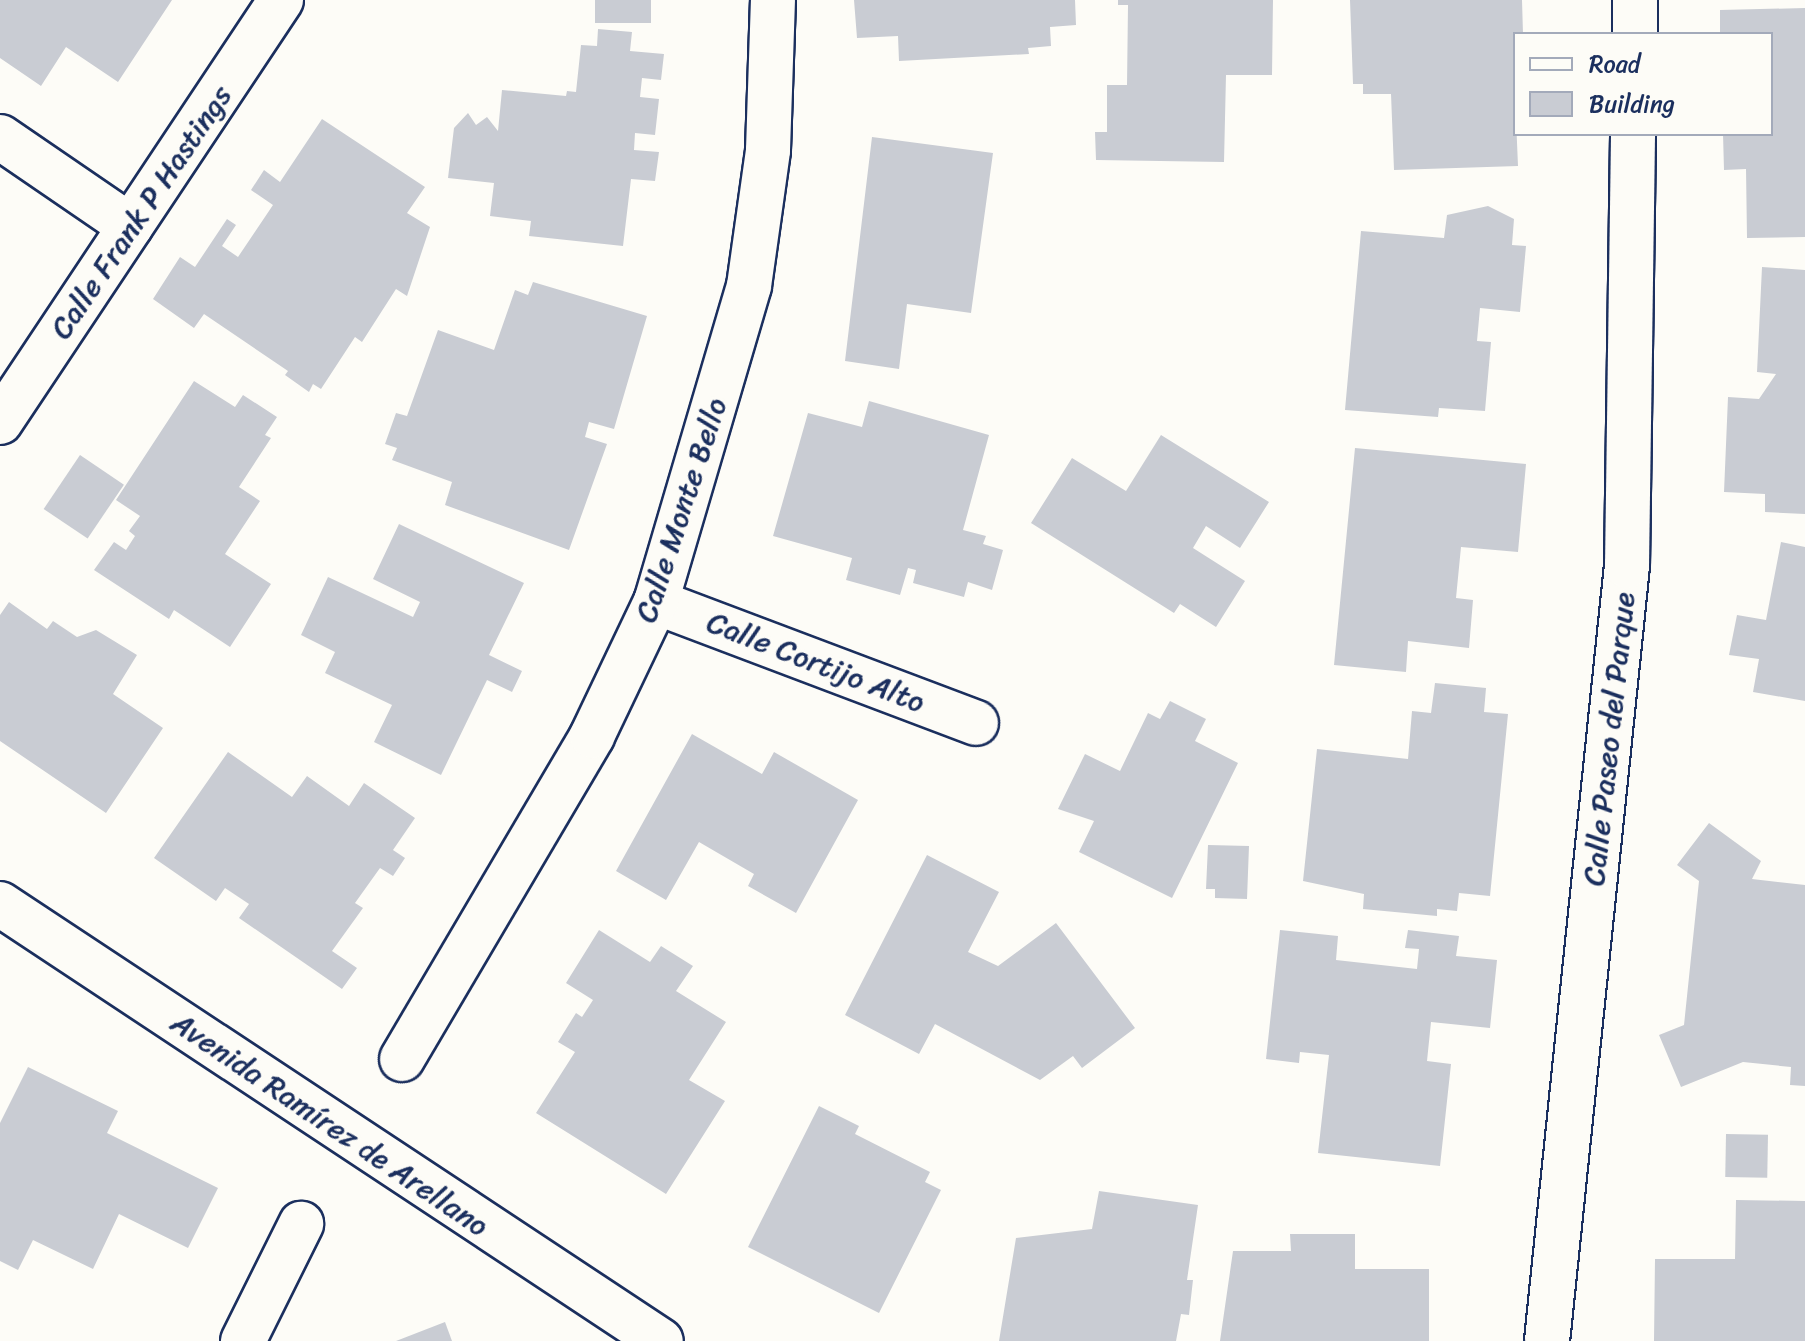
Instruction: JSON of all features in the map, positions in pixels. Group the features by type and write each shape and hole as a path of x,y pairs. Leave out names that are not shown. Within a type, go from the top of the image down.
{"street":[{"name":"Calle Frank P Hastings","path":"0,422 281,0"},
{"name":"Calle Monte Bello","path":"402,1059 592,736 656,602 749,286 768,150 773,0"},
{"path":"1635,0 1635,32"},
{"name":"Calle Paseo del Parque","path":"1547,1341 1627,566 1633,136"},
{"path":"0,137 130,226"},
{"name":"Calle Cortijo Alto","path":"656,602 976,723"},
{"name":"Avenida Ramírez de Arellano","path":"0,904 661,1341"},
{"path":"243,1341 301,1224"}],"building":[{"path":"0,0 172,0 118,82 66,47 41,86 0,58"},
{"path":"595,0 651,0 651,23 595,23"},
{"path":"854,0 1075,0 1076,25 1050,27 1051,46 1028,48 1029,54 899,61 898,36 857,38"},
{"path":"1118,0 1273,0 1272,75 1226,75 1224,162 1096,160 1095,132 1107,132 1107,85 1127,85 1128,5 1118,5"},
{"path":"1350,0 1522,0 1523,32 1513,32 1513,136 1517,136 1518,166 1394,170 1391,94 1363,94 1363,84 1353,84"},
{"path":"1805,8 1805,237 1747,238 1746,169 1724,170 1723,136 1773,136 1773,32 1720,32 1720,10"},
{"path":"598,29 632,32 630,51 664,54 661,80 642,78 640,97 659,99 655,135 635,133 634,150 659,152 655,181 631,179 623,246 529,236 531,221 490,216 494,183 448,178 454,128 468,113 476,125 487,117 498,131 502,90 566,96 567,91 576,92 581,45 597,46"},
{"path":"322,119 425,187 407,213 430,227 407,296 396,289 362,342 355,337 321,389 313,384 309,392 285,375 288,371 204,314 194,328 153,299 180,257 195,267 227,219 236,225 222,246 238,257 273,205 251,190 264,170 280,182"},
{"path":"872,137 993,153 971,313 907,304 899,369 845,361"},
{"path":"1488,206 1514,219 1512,245 1526,246 1520,312 1480,308 1477,341 1491,342 1485,411 1439,408 1438,417 1345,410 1361,231 1444,238 1447,215"},
{"path":"1762,267 1805,270 1805,514 1765,512 1765,494 1724,492 1728,397 1759,399 1776,374 1757,372"},
{"path":"533,282 647,316 614,429 589,422 585,437 607,444 569,550 445,505 452,482 392,460 397,448 385,444 396,413 407,416 438,330 494,350 515,290 528,295"},
{"path":"194,381 235,407 243,395 277,417 265,435 271,438 239,487 260,501 225,554 271,584 230,647 174,610 169,619 94,570 114,542 126,550 135,536 129,531 140,516 116,500"},
{"path":"869,401 989,435 963,530 986,536 983,544 1003,550 992,590 968,582 964,597 913,583 916,570 908,568 900,595 846,580 852,558 773,536 808,413 862,427"},
{"path":"1161,435 1269,502 1240,548 1206,526 1193,548 1245,581 1216,627 1180,604 1174,613 1031,523 1072,458 1126,491"},
{"path":"1355,448 1526,464 1518,552 1461,547 1456,598 1473,600 1469,648 1408,641 1406,672 1334,665"},
{"path":"80,455 124,485 88,539 44,509"},
{"path":"399,524 524,583 489,655 522,671 512,692 487,680 441,775 374,742 392,705 325,673 335,652 301,635 328,577 413,617 420,602 373,579"},
{"path":"1781,542 1805,547 1805,701 1753,692 1759,659 1729,655 1737,615 1766,620"},
{"path":"9,602 47,629 53,621 77,637 96,630 137,655 113,694 163,728 106,813 0,741 0,615"},
{"path":"1435,683 1486,688 1484,712 1508,714 1490,896 1459,893 1457,911 1437,909 1437,916 1363,909 1364,894 1303,881 1317,749 1408,759 1412,711 1431,713"},
{"path":"1170,701 1206,719 1195,741 1238,763 1172,898 1079,852 1094,821 1058,809 1085,754 1120,771 1148,713 1160,719"},
{"path":"692,734 762,774 774,752 858,800 796,913 748,886 754,874 699,842 666,900 616,871"},
{"path":"228,752 292,797 307,776 349,806 364,783 415,818 393,850 405,858 393,876 380,868 355,903 363,908 332,951 357,968 342,989 239,918 249,904 225,888 216,901 154,858"},
{"path":"1709,823 1761,861 1752,879 1805,885 1805,1086 1790,1085 1791,1067 1743,1062 1681,1087 1659,1035 1684,1025 1699,881 1677,865"},
{"path":"1208,845 1249,846 1247,899 1215,898 1215,889 1206,889"},
{"path":"927,855 999,892 968,952 998,966 1056,923 1135,1028 1082,1068 1073,1056 1040,1080 935,1024 919,1054 845,1015"},
{"path":"599,930 650,962 661,946 693,966 676,991 726,1022 689,1080 725,1101 666,1194 536,1113 575,1052 558,1042 576,1013 582,1017 593,1000 566,983"},
{"path":"1280,930 1338,936 1336,960 1417,969 1419,949 1405,948 1408,930 1459,936 1456,956 1497,960 1490,1028 1431,1022 1427,1061 1451,1064 1440,1166 1318,1153 1329,1055 1300,1052 1299,1063 1266,1059"},
{"path":"28,1067 118,1111 107,1133 218,1188 188,1248 119,1214 93,1269 33,1240 18,1270 0,1261 0,1123"},
{"path":"819,1106 859,1126 855,1134 930,1172 925,1182 941,1190 879,1313 748,1247"},
{"path":"1726,1134 1768,1135 1767,1178 1725,1177"},
{"path":"1099,1191 1198,1205 1187,1280 1193,1280 1189,1315 1181,1314 1176,1341 999,1341 1016,1238 1092,1229"},
{"path":"1736,1200 1805,1201 1805,1341 1654,1341 1655,1259 1735,1259"},
{"path":"1290,1234 1355,1234 1355,1269 1429,1269 1429,1341 1220,1341 1233,1251 1291,1251"},
{"path":"445,1322 452,1341 396,1341"}]}
